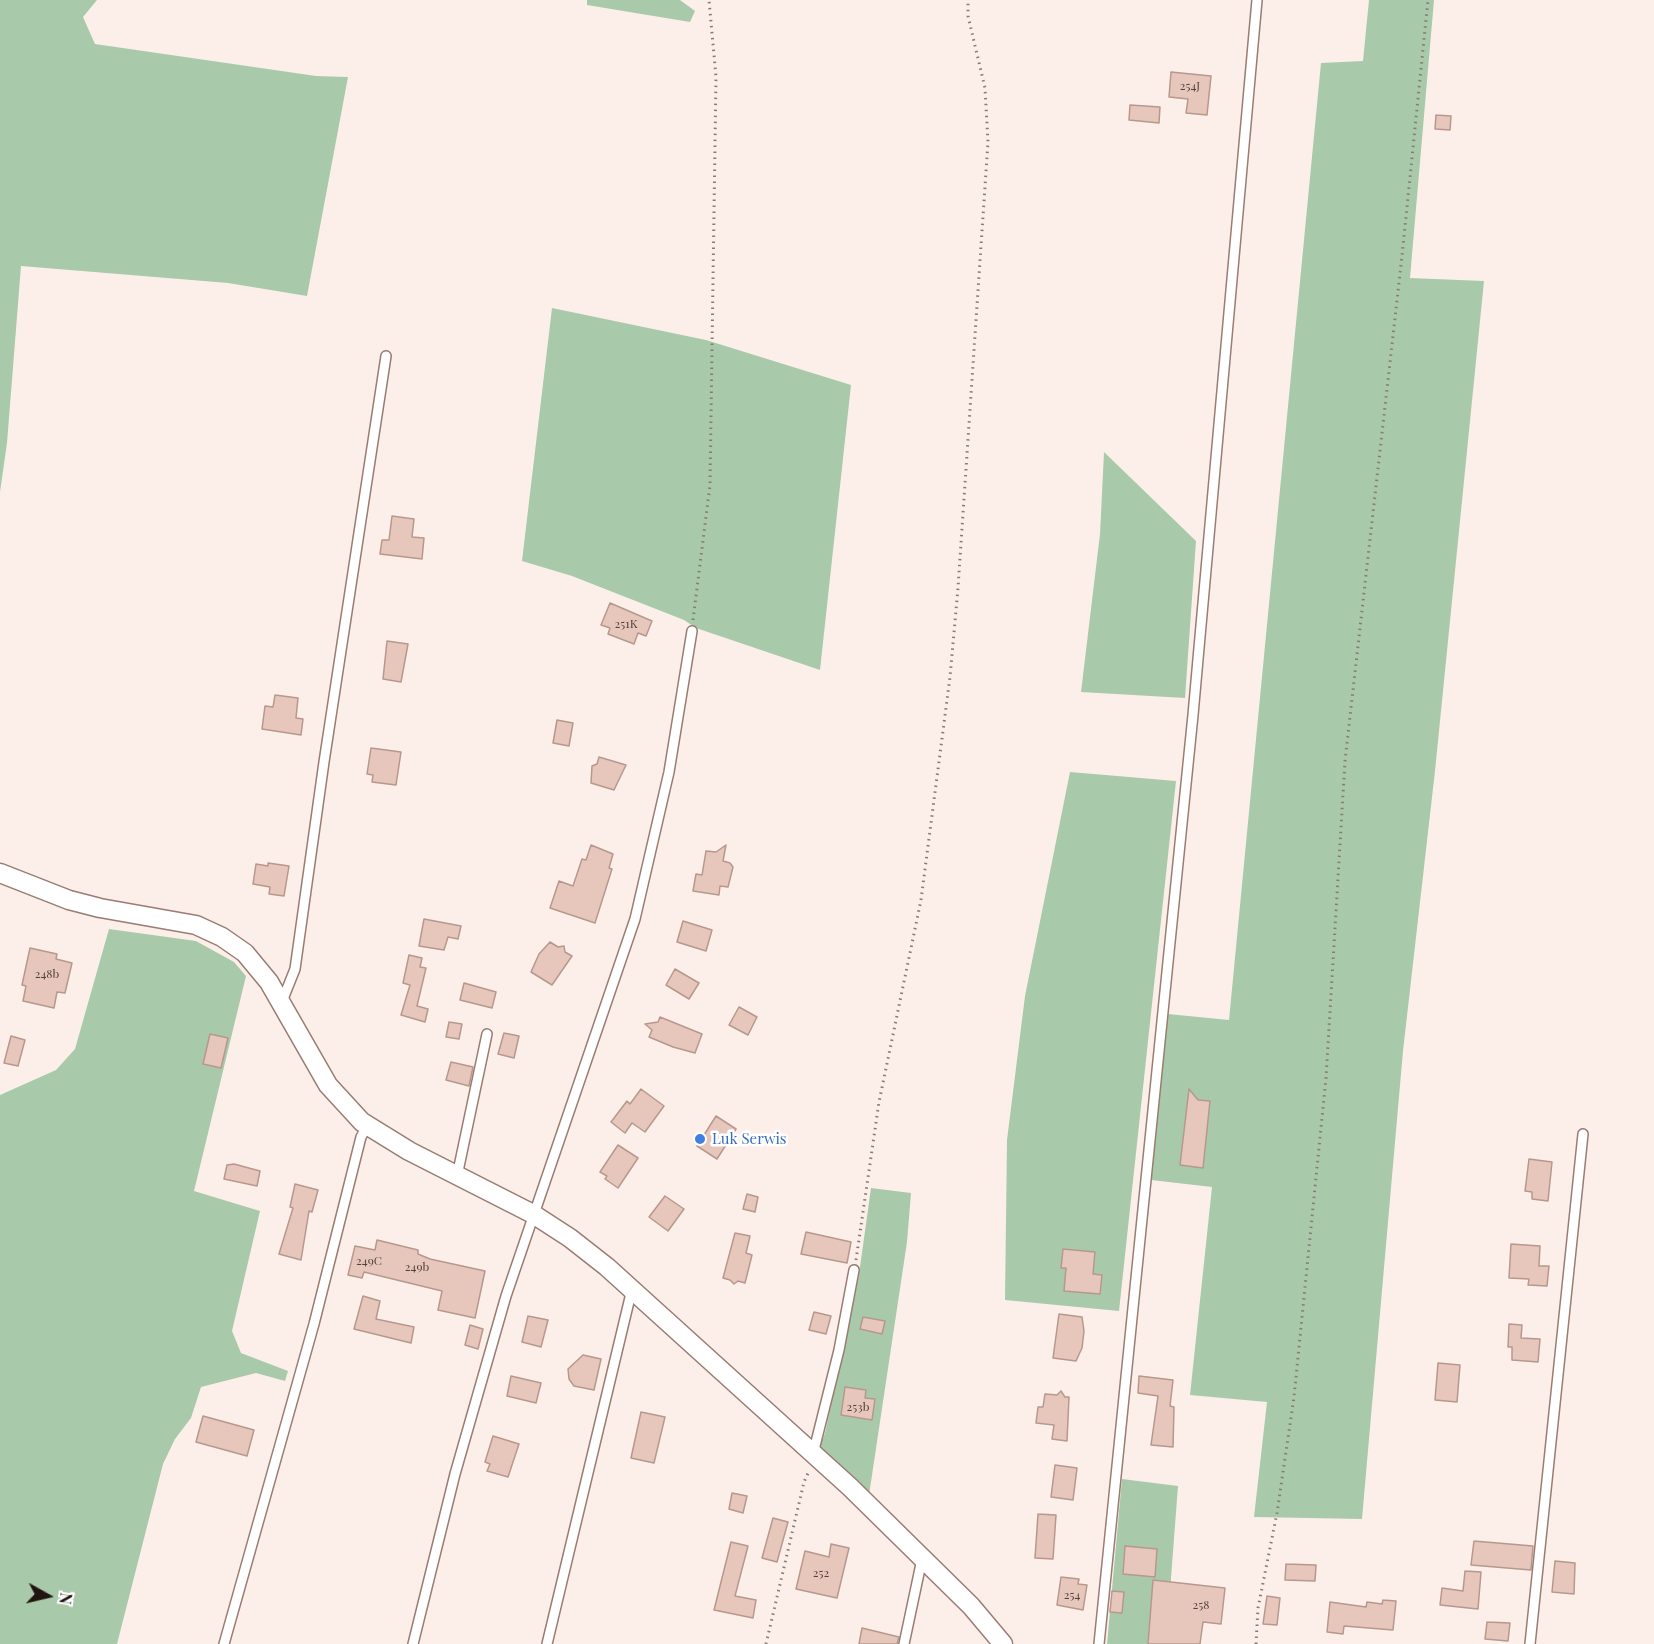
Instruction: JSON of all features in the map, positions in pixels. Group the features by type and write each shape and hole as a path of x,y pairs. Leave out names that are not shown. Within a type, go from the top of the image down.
{"street":[{"path":"0,873 69,900 99,908 178,921 222,937 245,953 269,982 328,1085 367,1126 457,1176 533,1214 570,1238 632,1289 923,1557 971,1606 1003,1644"}],"lane":[{"path":"1099,1644 1192,715 1257,0"},
{"path":"281,1004 295,969 386,356"},
{"path":"413,1644 455,1474 506,1296 635,919 669,772 692,631"},
{"path":"457,1176 487,1034"},
{"path":"224,1644 314,1324 361,1137 367,1126"},
{"path":"1530,1644 1583,1134"},
{"path":"814,1455 839,1350 854,1270"},
{"path":"547,1644 632,1289"},
{"path":"904,1644 923,1557"}],"path":[{"path":"692,631 710,485 716,77 709,0"},
{"path":"854,1270 879,1102 921,900 950,677 988,142 985,88 968,16 968,0"},
{"path":"1256,1644 1258,1608 1277,1513 1294,1397 1326,1078 1345,761 1402,256 1428,0"},
{"path":"766,1644 804,1482 814,1455"}],"green space":[{"path":"0,0 97,0 83,17 95,44 316,76 348,77 307,296 228,283 21,266 7,443 0,492"},
{"path":"587,0 680,0 695,11 690,22 587,5"},
{"path":"1369,0 1434,0 1410,278 1484,281 1435,771 1403,1051 1362,1519 1254,1517 1267,1402 1190,1395 1212,1187 1151,1180 1168,1014 1229,1020 1321,63 1363,61"},
{"path":"552,308 706,340 851,385 820,670 696,628 684,620 572,576 522,561"},
{"path":"1104,452 1196,541 1185,698 1081,692 1100,534"},
{"path":"1070,772 1176,781 1119,1311 1005,1300 1007,1140 1025,996"},
{"path":"109,929 196,941 234,962 246,976 194,1191 260,1211 232,1331 241,1353 288,1371 285,1381 256,1373 201,1387 191,1418 175,1439 163,1464 117,1644 0,1644 0,1095 56,1070 75,1049"},
{"path":"871,1188 911,1193 907,1242 869,1495 819,1449 825,1433 859,1274"},
{"path":"1122,1479 1178,1486 1166,1644 1107,1644"}],"building":[{"path":"1171,72 1211,76 1207,115 1186,113 1188,99 1169,97"},
{"path":"1130,105 1160,107 1159,123 1129,120"},
{"path":"1436,115 1451,116 1450,130 1435,129"},
{"path":"392,516 414,519 412,537 424,538 422,559 380,554 382,540 389,540"},
{"path":"610,603 652,621 646,636 638,633 634,644 608,634 610,628 601,625"},
{"path":"387,641 408,644 401,682 383,679"},
{"path":"275,695 298,698 296,718 303,719 301,735 262,729 265,706 273,707"},
{"path":"557,720 573,723 569,746 553,743"},
{"path":"371,748 401,752 396,785 372,782 373,775 367,774"},
{"path":"599,757 626,765 614,790 591,783 592,766 597,764"},
{"path":"591,845 613,854 609,868 612,869 595,923 550,908 559,881 573,886 582,859 586,860"},
{"path":"726,845 723,861 730,863 733,867 728,887 720,886 719,895 693,891 696,874 702,875 706,851 716,852"},
{"path":"268,863 289,866 284,896 269,894 270,887 253,884 256,864 268,866"},
{"path":"424,919 461,926 458,939 448,937 444,950 419,946"},
{"path":"683,921 712,930 706,951 677,942"},
{"path":"550,942 558,947 564,946 565,952 572,956 552,985 531,972 539,954"},
{"path":"30,948 57,954 56,959 72,963 65,993 57,992 54,1008 23,1001 26,986 22,985"},
{"path":"409,955 422,958 420,967 426,968 417,1006 428,1009 425,1022 401,1015 410,985 403,983"},
{"path":"675,969 699,983 689,999 666,985"},
{"path":"464,983 496,992 492,1008 460,1000"},
{"path":"739,1007 757,1017 748,1035 729,1025"},
{"path":"660,1017 702,1034 695,1053 649,1037 652,1030 645,1024 658,1022"},
{"path":"449,1022 462,1024 459,1039 446,1037"},
{"path":"504,1033 519,1036 514,1058 498,1054"},
{"path":"210,1034 228,1038 221,1068 203,1064"},
{"path":"11,1036 25,1040 18,1066 4,1063"},
{"path":"451,1062 473,1067 469,1086 446,1080"},
{"path":"641,1089 664,1106 645,1132 632,1123 625,1133 611,1122 627,1101 630,1104"},
{"path":"1189,1089 1198,1100 1210,1101 1203,1168 1180,1165"},
{"path":"716,1116 736,1129 717,1159 697,1146"},
{"path":"618,1145 638,1158 618,1188 605,1179 607,1176 600,1172"},
{"path":"1529,1159 1552,1162 1548,1201 1532,1199 1532,1192 1525,1191"},
{"path":"234,1164 260,1171 257,1186 224,1179 227,1165"},
{"path":"295,1184 318,1190 312,1212 309,1211 301,1260 279,1254 293,1208 290,1207"},
{"path":"747,1194 758,1197 755,1212 743,1209"},
{"path":"665,1196 684,1209 668,1231 649,1217"},
{"path":"806,1232 851,1242 847,1263 801,1254"},
{"path":"735,1233 750,1236 746,1253 752,1255 745,1283 738,1281 734,1284 723,1278"},
{"path":"377,1240 418,1250 418,1254 430,1259 485,1271 475,1318 438,1310 442,1291 364,1272 362,1278 348,1275 355,1246 375,1250"},
{"path":"1511,1244 1540,1246 1539,1266 1549,1266 1547,1286 1528,1285 1529,1279 1509,1278"},
{"path":"1063,1249 1095,1252 1093,1274 1102,1275 1100,1294 1064,1291 1066,1268 1061,1268"},
{"path":"363,1296 380,1301 376,1319 414,1327 411,1343 354,1329"},
{"path":"814,1312 831,1316 826,1334 809,1330"},
{"path":"1059,1314 1082,1317 1084,1331 1082,1348 1076,1361 1053,1358"},
{"path":"528,1316 548,1320 541,1347 522,1342"},
{"path":"863,1317 885,1321 882,1334 860,1329"},
{"path":"1509,1324 1522,1325 1521,1338 1540,1339 1538,1362 1512,1360 1512,1347 1508,1347"},
{"path":"470,1325 483,1329 478,1349 465,1345"},
{"path":"583,1355 601,1359 594,1390 574,1386 569,1379 568,1369"},
{"path":"1438,1363 1460,1365 1457,1402 1435,1400"},
{"path":"511,1376 541,1383 536,1403 507,1396"},
{"path":"1139,1376 1173,1380 1170,1406 1174,1407 1173,1447 1151,1445 1158,1396 1138,1393"},
{"path":"845,1387 866,1390 865,1398 875,1399 872,1420 841,1415"},
{"path":"1061,1391 1065,1397 1069,1397 1067,1441 1052,1439 1054,1425 1036,1423 1038,1407 1043,1407 1045,1394 1057,1395"},
{"path":"641,1412 665,1417 654,1463 631,1458"},
{"path":"203,1416 254,1430 247,1456 196,1442"},
{"path":"493,1436 519,1444 508,1477 487,1471 490,1464 485,1462"},
{"path":"1055,1465 1077,1468 1073,1500 1051,1497"},
{"path":"732,1493 747,1496 743,1513 729,1509"},
{"path":"1038,1514 1056,1515 1053,1559 1035,1558"},
{"path":"773,1518 788,1522 777,1562 762,1558"},
{"path":"1474,1541 1533,1546 1531,1570 1471,1565"},
{"path":"731,1542 748,1546 735,1596 756,1600 753,1618 714,1610"},
{"path":"831,1544 849,1548 837,1598 796,1589 805,1551 829,1557"},
{"path":"1125,1546 1157,1549 1155,1577 1123,1574"},
{"path":"1555,1561 1575,1563 1574,1594 1552,1592"},
{"path":"1286,1564 1316,1565 1315,1581 1285,1580"},
{"path":"1465,1571 1481,1572 1478,1609 1440,1605 1442,1588 1463,1591"},
{"path":"1061,1577 1079,1579 1078,1584 1087,1585 1083,1610 1057,1605"},
{"path":"1153,1580 1225,1588 1221,1624 1203,1622 1200,1644 1148,1644"},
{"path":"1112,1591 1124,1592 1122,1613 1110,1612"},
{"path":"1267,1596 1280,1598 1277,1625 1263,1624"},
{"path":"1383,1600 1396,1601 1393,1630 1344,1626 1343,1634 1327,1632 1330,1602 1366,1607 1367,1602 1382,1604"},
{"path":"1487,1622 1510,1623 1508,1641 1485,1639"},
{"path":"862,1628 899,1637 897,1644 859,1644"}],"place":[{"name":"Luk Serwis","path":"700,1139"}]}
